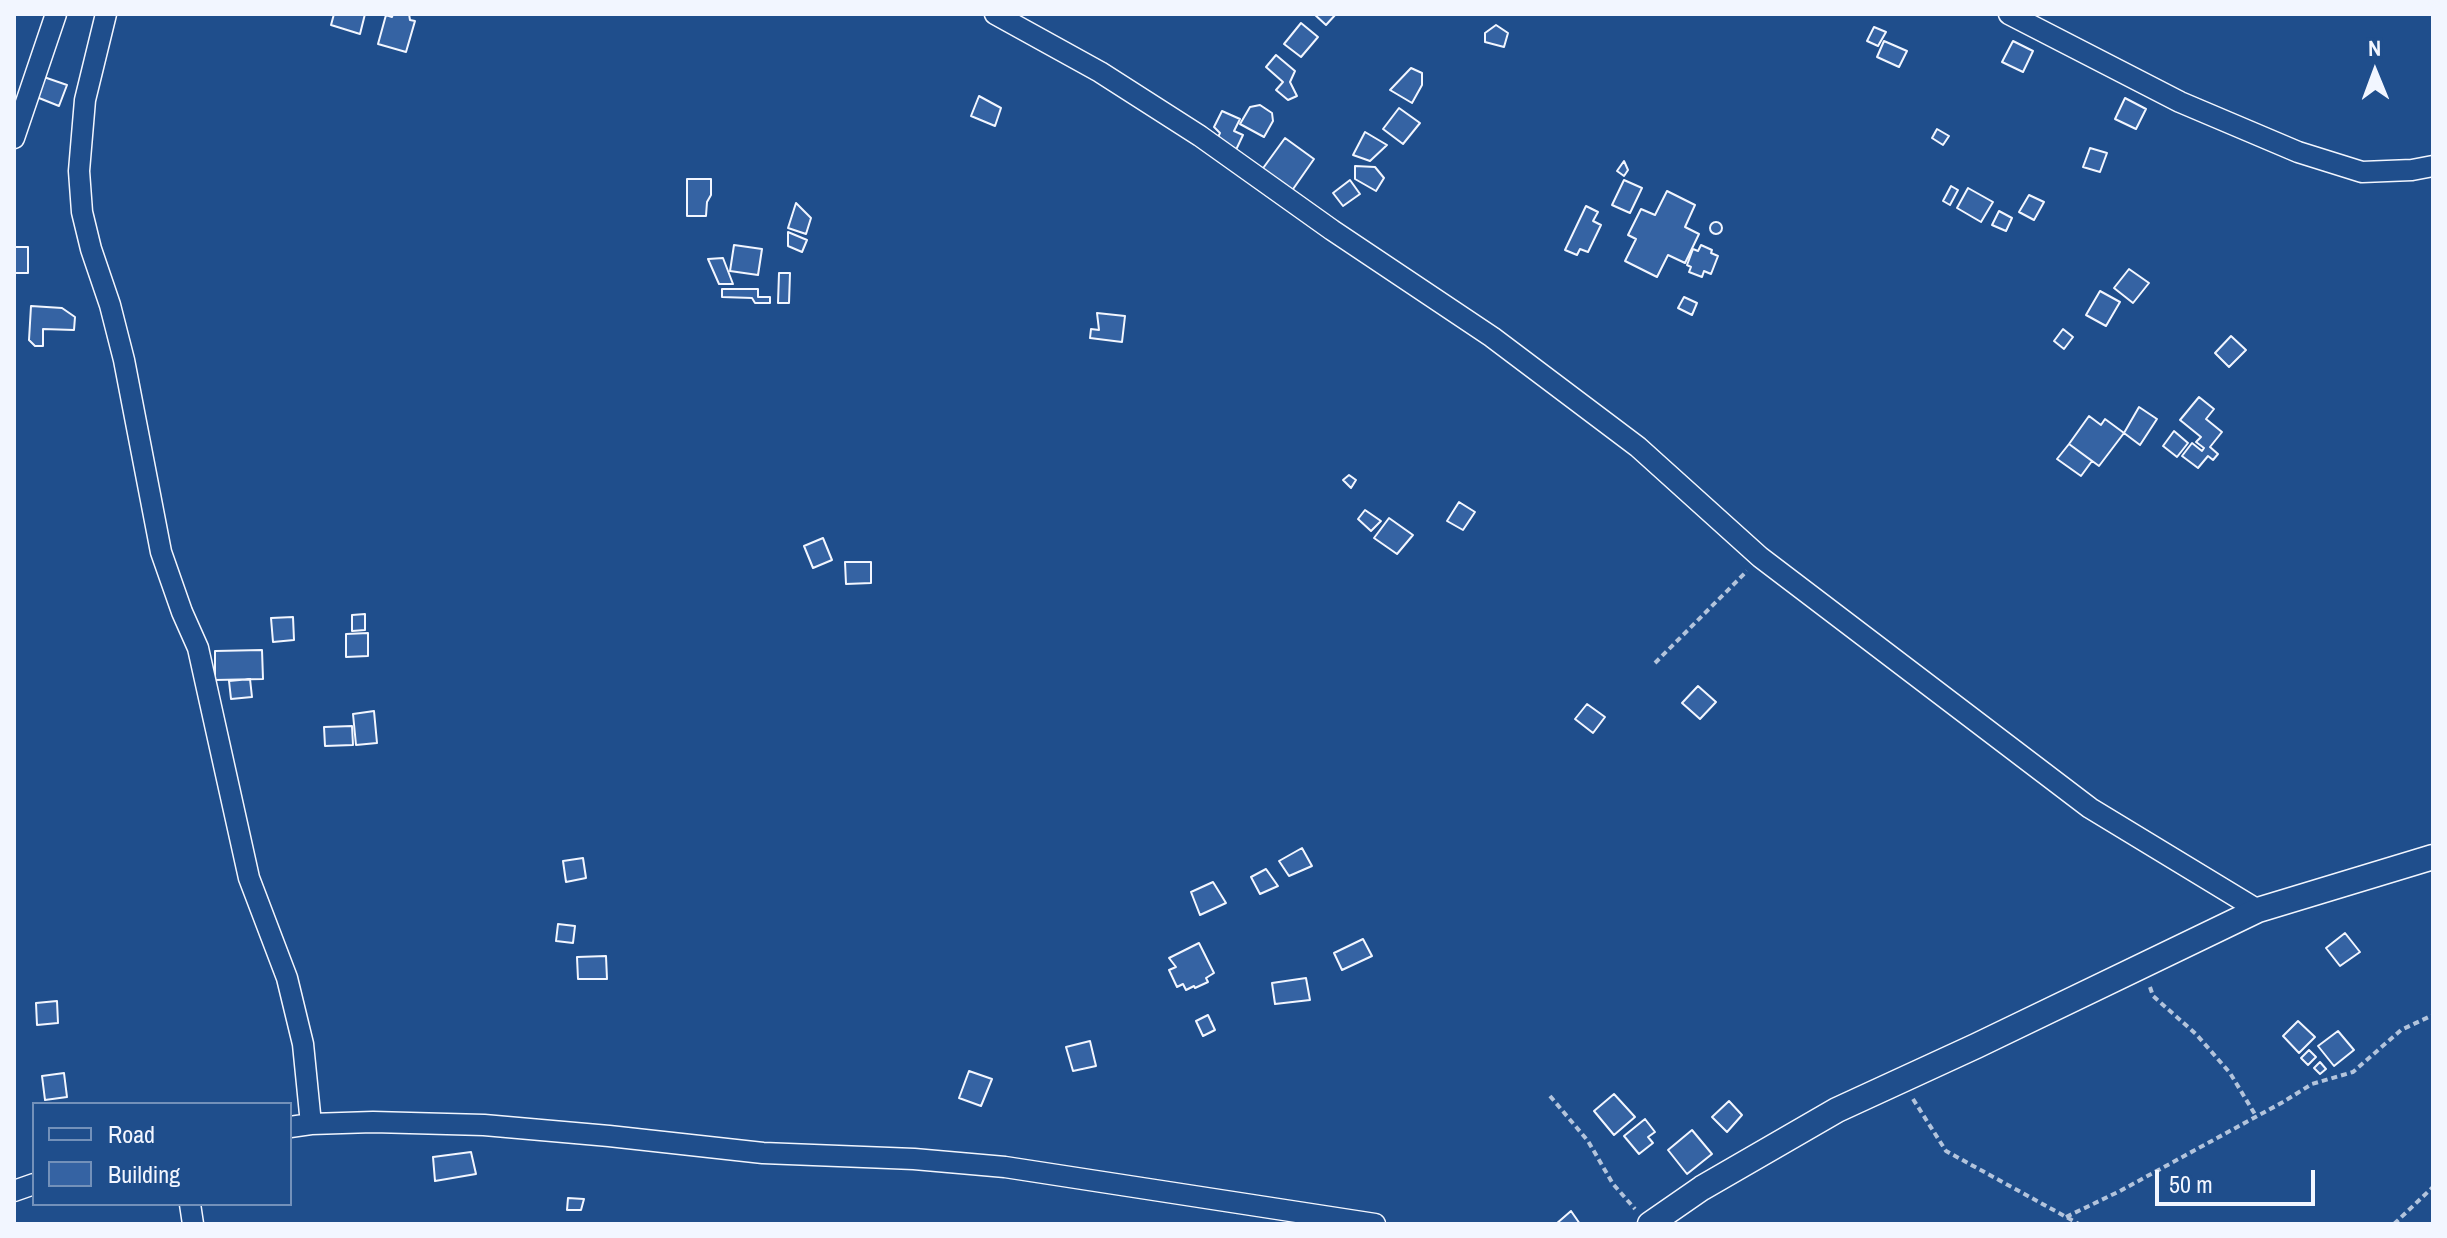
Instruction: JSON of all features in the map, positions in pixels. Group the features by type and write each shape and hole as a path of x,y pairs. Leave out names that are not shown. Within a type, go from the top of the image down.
{"street":[{"path":"14,138 56,14"},
{"path":"106,14 85,100 79,171 82,212 124,360 159,544 202,659 249,878 287,978 303,1044 311,1124"},
{"path":"995,14 1100,72 1200,136 1332,230 1492,337 1638,447 1760,557 2090,808 2258,910"},
{"path":"2009,14 2180,102 2298,152 2362,172 2433,166"},
{"path":"1644,1218 1837,1110 2258,910 2433,857"},
{"path":"292,1127 373,1122 484,1125 763,1153 914,1159 1005,1167 1375,1224"}],"path":[{"path":"1655,663 1760,557"},
{"path":"2144,966 2153,996 2196,1034 2230,1073 2256,1116"},
{"path":"2066,1217 2120,1191 2312,1084 2353,1072 2401,1030 2433,1015"},
{"path":"1912,1075 1911,1096 1946,1151 2079,1224"},
{"path":"1550,1096 1588,1141 1613,1184 1644,1218"},
{"path":"2394,1224 2433,1187"}],"building":[{"path":"334,14 365,14 360,34 331,25"},
{"path":"393,14 409,14 410,20 415,21 406,52 378,44 386,15 392,17"},
{"path":"1314,14 1336,14 1326,25"},
{"path":"1301,23 1318,37 1301,57 1284,44"},
{"path":"1496,25 1508,33 1504,47 1485,42 1485,33"},
{"path":"1874,27 1886,32 1878,46 1867,41"},
{"path":"1884,41 1907,51 1899,67 1877,57"},
{"path":"2013,41 2033,51 2023,72 2002,62"},
{"path":"1276,55 1295,71 1290,82 1297,96 1288,100 1276,90 1283,82 1266,67"},
{"path":"1411,68 1422,73 1422,85 1412,103 1390,90"},
{"path":"41,76 67,85 59,106 34,96"},
{"path":"979,96 1001,108 995,126 971,116"},
{"path":"2125,98 2146,109 2136,129 2115,119"},
{"path":"1260,105 1272,113 1273,121 1264,137 1240,124 1250,107"},
{"path":"1399,108 1420,123 1403,144 1383,129"},
{"path":"1222,111 1240,119 1234,131 1243,135 1235,152 1215,143 1220,133 1214,127"},
{"path":"1937,129 1949,136 1943,145 1932,138"},
{"path":"1365,132 1387,145 1370,161 1353,155"},
{"path":"1285,138 1314,159 1291,192 1261,171"},
{"path":"2090,148 2107,153 2100,172 2083,167"},
{"path":"1624,161 1628,170 1624,176 1617,171"},
{"path":"1355,166 1375,167 1384,178 1376,191 1355,179"},
{"path":"687,179 711,179 706,216 687,216"},
{"path":"1350,180 1360,194 1343,206 1333,193"},
{"path":"1624,180 1642,188 1630,213 1612,205"},
{"path":"1951,186 1958,190 1950,205 1943,201"},
{"path":"1968,188 1993,202 1981,222 1957,208"},
{"path":"1667,191 1695,205 1685,227 1699,234 1685,263 1668,255 1657,277 1625,261 1636,239 1628,235 1641,209 1655,215"},
{"path":"2029,195 2044,202 2034,220 2019,212"},
{"path":"796,203 811,218 806,234 788,228"},
{"path":"1586,206 1598,212 1593,221 1601,225 1588,252 1580,249 1577,255 1565,250"},
{"path":"1999,211 2012,218 2006,231 1992,225"},
{"path":"1716,222 1722,228 1716,234 1710,228"},
{"path":"788,232 807,240 802,252 788,246"},
{"path":"734,245 762,249 758,275 730,271"},
{"path":"1701,245 1718,256 1711,274 1704,271 1702,277 1689,272 1691,267 1687,265 1693,249 1698,251"},
{"path":"14,247 28,247 28,273 14,273"},
{"path":"723,258 733,284 719,284 708,259"},
{"path":"2129,269 2149,283 2133,303 2114,288"},
{"path":"779,273 790,273 789,303 778,303"},
{"path":"722,289 758,289 758,297 770,297 770,303 755,303 752,298 722,297"},
{"path":"2100,291 2120,302 2106,326 2086,315"},
{"path":"1684,297 1697,303 1692,315 1678,308"},
{"path":"31,306 62,308 75,317 74,330 43,329 43,346 35,346 29,340"},
{"path":"1097,313 1125,316 1122,342 1090,338 1091,329 1099,330"},
{"path":"2063,329 2073,337 2064,349 2054,341"},
{"path":"2231,336 2246,350 2229,367 2215,353"},
{"path":"2199,397 2214,409 2206,419 2222,432 2210,447 2218,454 2213,460 2208,456 2198,468 2182,456 2192,443 2202,451 2204,448 2196,442 2201,437 2180,420"},
{"path":"2139,407 2157,419 2140,445 2124,433"},
{"path":"2089,416 2101,425 2105,419 2124,433 2099,466 2069,444"},
{"path":"2174,431 2188,443 2177,457 2163,446"},
{"path":"2069,444 2092,461 2081,476 2057,459"},
{"path":"1349,475 1356,480 1351,488 1343,480"},
{"path":"1459,502 1475,512 1463,530 1447,521"},
{"path":"1365,510 1381,521 1371,531 1358,519"},
{"path":"1389,518 1413,535 1397,554 1374,538"},
{"path":"823,538 832,560 813,568 804,546"},
{"path":"845,562 871,562 871,583 846,584"},
{"path":"365,614 365,630 352,631 352,615"},
{"path":"293,617 294,640 273,642 271,618"},
{"path":"368,633 368,656 346,657 346,634"},
{"path":"262,650 263,679 215,680 215,651"},
{"path":"250,679 252,697 231,699 229,681"},
{"path":"1698,686 1716,702 1700,719 1682,703"},
{"path":"1587,704 1605,717 1593,733 1575,719"},
{"path":"374,711 377,743 356,745 353,714"},
{"path":"352,726 353,745 325,746 324,727"},
{"path":"1302,848 1312,866 1289,876 1279,861"},
{"path":"583,858 586,878 566,882 563,861"},
{"path":"1266,869 1278,886 1260,894 1251,877"},
{"path":"1213,882 1226,903 1200,915 1191,892"},
{"path":"558,924 575,926 573,943 556,941"},
{"path":"2345,933 2360,952 2340,966 2326,948"},
{"path":"1363,939 1372,956 1342,970 1334,953"},
{"path":"1199,943 1214,973 1206,978 1208,982 1195,988 1186,990 1183,984 1177,987 1169,970 1176,967 1169,958"},
{"path":"606,956 607,979 578,979 577,957"},
{"path":"1306,978 1310,1000 1275,1004 1272,983"},
{"path":"57,1001 58,1023 37,1025 36,1003"},
{"path":"1208,1015 1215,1030 1203,1036 1196,1021"},
{"path":"2298,1021 2315,1037 2299,1053 2283,1036"},
{"path":"2338,1031 2354,1050 2334,1066 2318,1046"},
{"path":"1090,1041 1096,1066 1073,1071 1066,1047"},
{"path":"2309,1050 2316,1057 2308,1065 2301,1058"},
{"path":"2320,1062 2326,1069 2320,1074 2314,1068"},
{"path":"969,1071 992,1079 981,1106 959,1098"},
{"path":"64,1073 67,1097 45,1100 42,1076"},
{"path":"1614,1094 1635,1117 1614,1135 1594,1111"},
{"path":"1729,1101 1742,1115 1727,1132 1712,1117"},
{"path":"1645,1119 1655,1132 1648,1137 1653,1143 1639,1154 1624,1136"},
{"path":"1692,1130 1712,1154 1687,1174 1668,1150"},
{"path":"471,1152 476,1174 435,1181 433,1157"},
{"path":"568,1198 584,1199 581,1210 567,1210"},
{"path":"1571,1211 1580,1224 1556,1224"}]}
